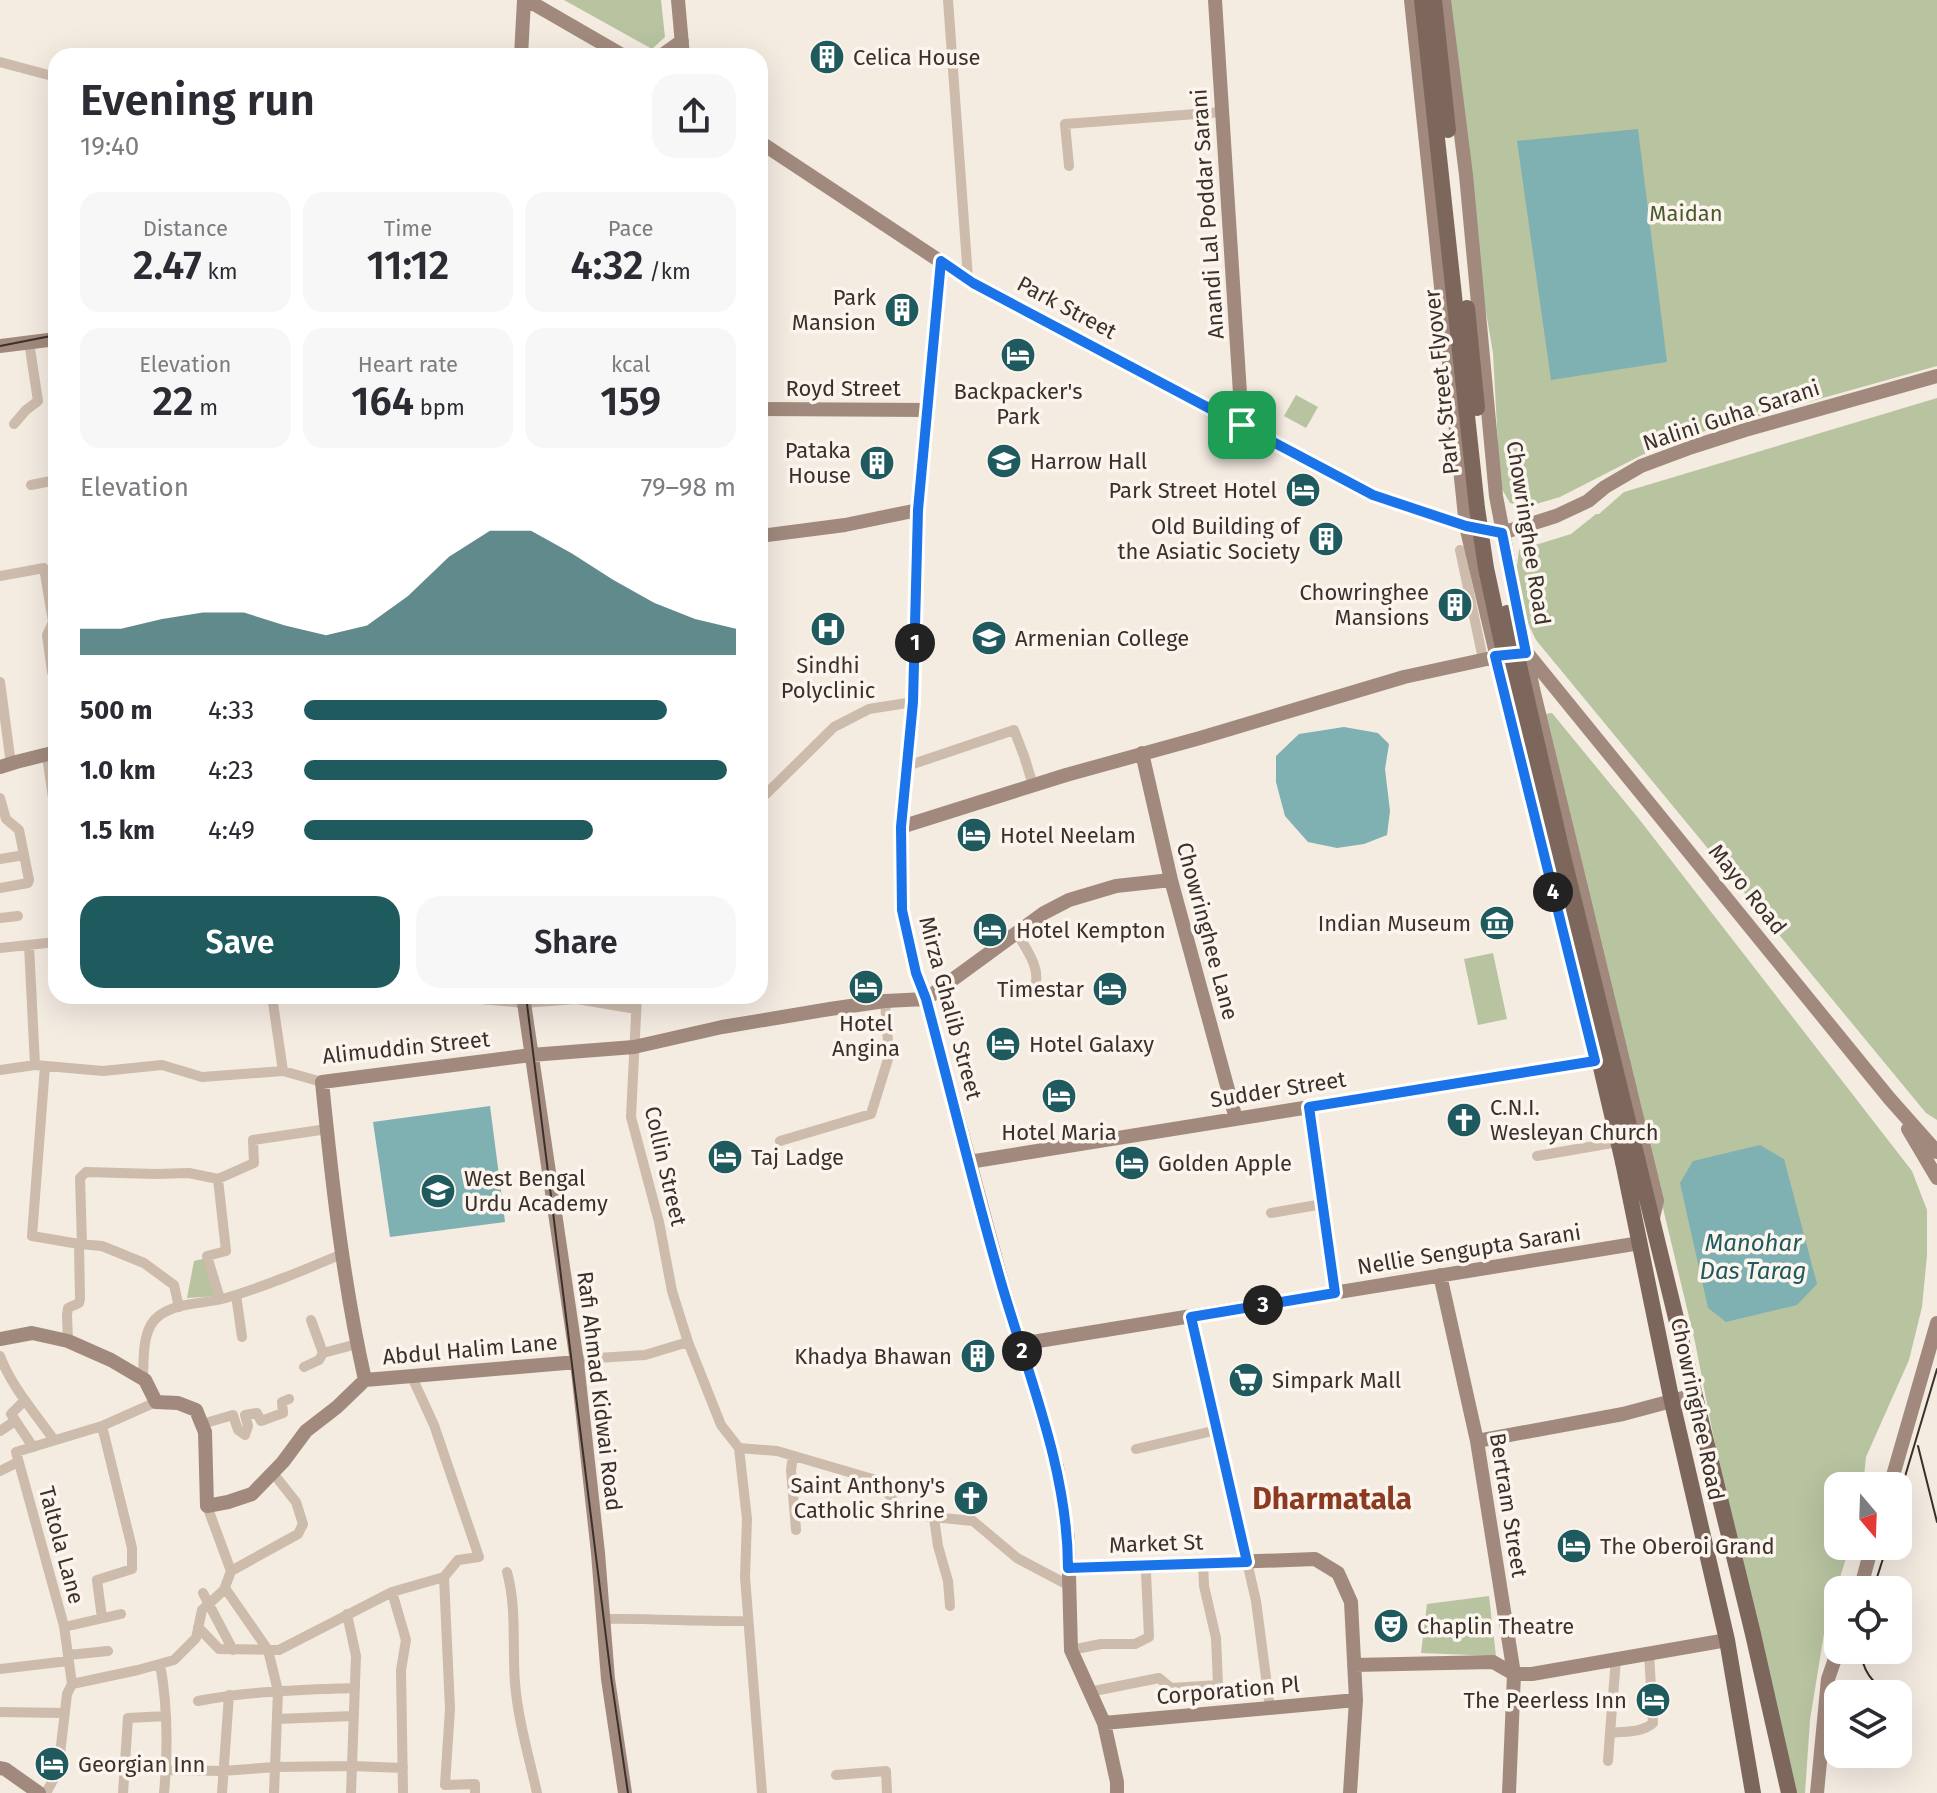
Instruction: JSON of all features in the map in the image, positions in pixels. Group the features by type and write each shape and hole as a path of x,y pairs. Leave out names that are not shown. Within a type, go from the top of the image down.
{"main road":[{"name":"Park Street Flyover","path":"1422,0 1486,568 1630,1160"},
{"name":"Park Street Flyover","path":"1434,0 1497,566 1644,1220"},
{"name":"Chowringhee Road","path":"1644,1220 1640,1243 1672,1402 1727,1640 1753,1793"},
{"name":"Chowringhee Road","path":"1644,1220 1694,1395 1789,1793"}],"street":[{"path":"522,48 526,0 610,48"},
{"path":"678,0 682,48"},
{"path":"948,0 968,278"},
{"name":"Anandi Lal Poddar Sarani","path":"1215,0 1242,425"},
{"path":"1411,0 1466,526 1489,658"},
{"name":"Chowringhee Road","path":"1444,0 1466,175 1502,533 1533,689 1657,1201 1644,1220"},
{"path":"0,62 48,75"},
{"path":"1069,166 1065,124 1222,112"},
{"name":"Park Street","path":"768,147 991,292 1373,495 1466,526 1502,533"},
{"name":"Mirza Ghalib Street","path":"941,261 918,510 913,702 901,827 902,910 916,973 926,999 969,1162 1057,1467 1068,1538 1071,1650 1104,1723 1117,1793"},
{"path":"1439,273 1446,281 1457,283 1468,280 1475,272"},
{"path":"0,346 48,340"},
{"path":"14,424 38,401 29,342"},
{"name":"Nalini Guha Sarani","path":"1502,533 1556,516 1588,501 1641,466 1692,447 1937,376"},
{"name":"Royd Street","path":"768,409 926,410"},
{"path":"31,485 48,482"},
{"path":"768,535 845,525 918,510"},
{"path":"1460,550 1595,1061 1627,1209 1644,1220"},
{"path":"0,576 44,568 48,590"},
{"path":"901,827 1033,785 1404,677 1526,653"},
{"name":"Mayo Road","path":"1526,653 1889,1098 1937,1152"},
{"path":"0,682 5,766 48,755"},
{"path":"768,792 834,727 869,709 913,702"},
{"path":"907,766 1014,730 1033,785"},
{"name":"Chowringhee Lane","path":"1142,753 1171,880 1236,1119"},
{"path":"0,798 6,819 19,830 29,882 0,888"},
{"path":"0,859 24,855"},
{"path":"926,999 1045,912 1069,900 1116,886 1171,880"},
{"path":"0,918 18,916"},
{"path":"1017,933 1038,977 1035,986 1020,994"},
{"path":"0,948 48,943"},
{"path":"29,945 40,1065 32,1236 102,1246 144,1263 174,1285 179,1307"},
{"name":"Alimuddin Street","path":"0,1070 40,1065 103,1071 162,1065 202,1077 283,1071 322,1082 533,1055 634,1047 722,1027 885,1001 926,999"},
{"path":"780,1141 871,1114 889,1056 885,1001"},
{"path":"273,1004 283,1071"},
{"name":"Rafi Ahmad Kidwai Road","path":"524,1004 577,1362 608,1679 625,1793"},
{"path":"606,1004 636,1009"},
{"name":"Collin Street","path":"636,1004 631,1117 659,1222 672,1291 688,1342 721,1425 739,1448"},
{"name":"Sudder Street","path":"969,1162 1595,1061"},
{"path":"322,1082 342,1254 365,1380"},
{"path":"1889,1098 1937,1178"},
{"path":"1309,1107 1335,1293"},
{"path":"68,1341 68,1308 79,1303 80,1299 80,1178 86,1172 189,1173 218,1179 254,1163 253,1140 327,1129"},
{"path":"1537,1156 1612,1143"},
{"path":"218,1179 226,1251 207,1256 220,1299"},
{"path":"1271,1213 1323,1204"},
{"name":"Nellie Sengupta Sarani","path":"1020,1344 1640,1243"},
{"path":"143,1379 146,1334 158,1316 179,1307 258,1288 342,1254"},
{"name":"Bertram Street","path":"1440,1275 1477,1441 1514,1674 1509,1793"},
{"path":"236,1295 242,1337"},
{"path":"1191,1317 1256,1601 1270,1708"},
{"path":"311,1320 323,1353"},
{"path":"1894,1472 1937,1323"},
{"path":"0,1339 32,1333 68,1341 111,1360 143,1379 156,1402 178,1403 196,1410 205,1432 207,1506 231,1571 225,1588 202,1610 196,1638 174,1660 72,1684"},
{"path":"577,1362 645,1355 688,1342"},
{"path":"304,1367 319,1360 323,1353 357,1344"},
{"path":"0,1356 25,1400 54,1440"},
{"name":"Abdul Halim Lane","path":"207,1506 252,1494 283,1462 306,1431 365,1380 577,1362"},
{"path":"198,1627 219,1649 279,1650 392,1592 444,1577 458,1560 479,1557 434,1425 411,1375"},
{"path":"1477,1441 1623,1414 1694,1395"},
{"path":"202,1424 233,1415 238,1430 245,1435 248,1426 245,1415 257,1413 261,1421 283,1413 282,1402 289,1399"},
{"path":"25,1400 11,1414 33,1447"},
{"name":"Taltola Lane","path":"46,1793 58,1771 67,1694 72,1684 64,1627 16,1452 102,1426 156,1402"},
{"path":"0,1431 15,1421"},
{"path":"102,1426 132,1548 132,1569 97,1580 102,1618"},
{"path":"1136,1449 1217,1430"},
{"path":"762,1793 745,1577 747,1519 739,1448 777,1451 876,1480 903,1514 973,1521 1017,1558 1068,1585"},
{"path":"793,1456 791,1470 796,1530"},
{"path":"0,1471 18,1462"},
{"path":"231,1571 298,1534 303,1524 296,1502 273,1473"},
{"path":"934,1518 948,1581 950,1606"},
{"name":"Market St","path":"1068,1568 1315,1559 1338,1573 1351,1602 1354,1665"},
{"path":"1089,1692 1159,1678 1171,1688 1218,1685 1216,1638 1204,1586 1203,1563"},
{"path":"1071,1650 1101,1644 1135,1644 1149,1637 1148,1565"},
{"path":"507,1572 514,1608 516,1694 537,1793"},
{"path":"444,1577 450,1709 445,1785 475,1784 475,1793"},
{"path":"225,1588 268,1650 278,1691 274,1793"},
{"path":"392,1592 406,1640 401,1670 403,1793"},
{"path":"203,1593 233,1650"},
{"path":"64,1627 121,1614"},
{"path":"347,1614 356,1656 351,1793"},
{"path":"603,1619 748,1621"},
{"path":"1350,1793 1356,1700 1354,1665 1493,1662 1514,1674 1532,1674 1727,1640"},
{"path":"0,1669 108,1651"},
{"path":"1610,1733 1643,1729 1653,1723 1649,1653"},
{"path":"1608,1761 1616,1659"},
{"path":"160,1664 166,1695 164,1793"},
{"path":"1817,1793 1828,1679 1833,1664"},
{"path":"198,1701 229,1695 354,1688"},
{"path":"222,1793 229,1695"},
{"name":"Corporation Pl","path":"1104,1723 1356,1700"},
{"path":"0,1712 64,1713"},
{"path":"123,1793 128,1718 166,1716"},
{"path":"277,1719 353,1716"},
{"path":"166,1770 352,1766 403,1768"},
{"path":"0,1768 39,1793"},
{"path":"836,1775 886,1771 887,1793"}],"green space":[{"path":"564,0 661,0 665,37 650,48"},
{"name":"Maidan","path":"1436,0 1937,0 1937,366 1684,437 1560,497 1526,507 1510,503 1500,482 1493,353"},
{"path":"1296,395 1318,407 1306,428 1284,416"},
{"path":"1937,398 1937,1120 1926,1113 1536,640 1524,615 1515,582 1519,550 1571,534 1624,492"},
{"path":"1552,713 1639,819 1912,1171 1927,1210 1922,1307 1909,1360 1866,1457 1864,1472 1824,1472 1824,1560 1846,1560 1840,1576 1824,1576 1824,1633 1810,1720 1805,1793 1783,1793 1695,1342 1545,714"},
{"path":"1493,953 1507,1019 1478,1025 1464,959"},
{"path":"207,1258 217,1296 187,1298 194,1261"},
{"path":"1489,1596 1496,1656 1421,1653 1427,1604"}],"water":[{"path":"1638,129 1667,362 1551,380 1517,141"},
{"path":"1344,727 1378,733 1389,744 1385,769 1390,811 1387,835 1364,844 1337,848 1308,842 1285,816 1276,782 1276,756 1299,734"},
{"path":"490,1106 505,1222 390,1237 373,1122"},
{"name":"Manohar Das Tarag","path":"1760,1145 1784,1159 1817,1284 1797,1305 1726,1322 1708,1308 1680,1183 1693,1161"}],"tunnel":[{"path":"965,1361 991,1352"}],"tram line":[{"path":"0,346 48,337"},
{"path":"527,1004 628,1793"},
{"path":"1906,1472 1937,1369"},
{"path":"1918,1446 1937,1522"},
{"path":"1877,1576 1883,1560"},
{"path":"1863,1664 1874,1680"}],"place":[{"name":"Celica House","path":"827,57"},
{"name":"Park Mansion","path":"902,310"},
{"name":"Backpacker's Park","path":"1018,355"},
{"name":"Harrow Hall","path":"1004,461"},
{"name":"Pataka House","path":"877,463"},
{"name":"Park Street Hotel","path":"1303,490"},
{"name":"Old Building of the Asiatic Society","path":"1326,539"},
{"name":"Chowringhee Mansions","path":"1455,605"},
{"name":"Sindhi Polyclinic","path":"828,629"},
{"name":"Armenian College","path":"989,638"},
{"name":"Hotel Neelam","path":"974,835"},
{"name":"Indian Museum","path":"1497,923"},
{"name":"Hotel Kempton","path":"990,930"},
{"name":"Hotel Angina","path":"866,987"},
{"name":"Timestar","path":"1110,989"},
{"name":"Hotel Galaxy","path":"1003,1044"},
{"name":"Hotel Maria","path":"1059,1096"},
{"name":"C.N.I. Wesleyan Church","path":"1464,1120"},
{"name":"Taj Ladge","path":"725,1157"},
{"name":"Golden Apple","path":"1132,1163"},
{"name":"West Bengal Urdu Academy","path":"438,1191"},
{"name":"Khadya Bhawan","path":"978,1356"},
{"name":"Simpark Mall","path":"1246,1380"},
{"name":"Saint Anthony's Catholic Shrine","path":"971,1498"},
{"name":"The Oberoi Grand","path":"1574,1546"},
{"name":"Chaplin Theatre","path":"1391,1626"},
{"name":"The Peerless Inn","path":"1653,1700"},
{"name":"Georgian Inn","path":"52,1764"}],"district":[{"name":"Dharmatala","path":"1332,1499"}],"route":[{"path":"941,261 973,283 1242,425 1373,495 1466,526 1502,533 1526,653 1495,656 1595,1061 1309,1107 1335,1293 1191,1317 1247,1562 1068,1568 1068,1538 1057,1467 1003,1286 926,999 916,973 902,910 901,827 913,702 918,510 941,261"}]}
